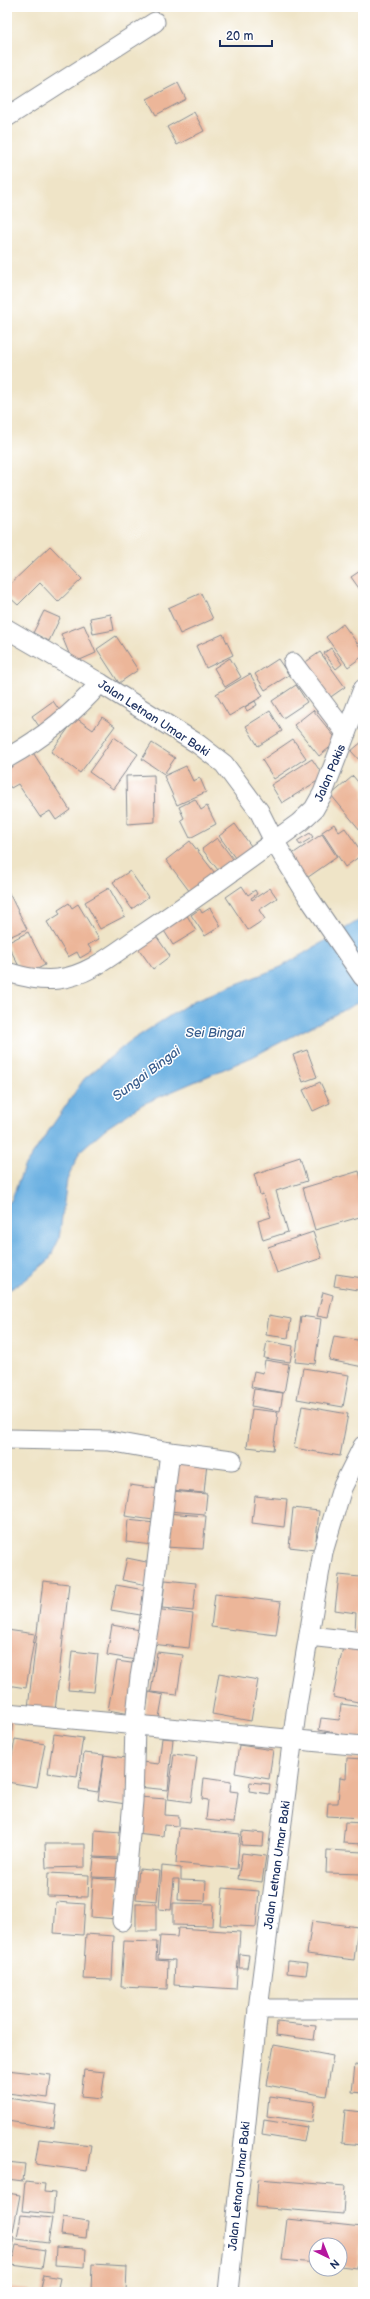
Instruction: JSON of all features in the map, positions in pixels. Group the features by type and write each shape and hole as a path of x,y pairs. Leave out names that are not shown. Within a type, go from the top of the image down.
{"street":[{"path":"7,117 156,22"},
{"name":"Jalan Letnan Umar Baki","path":"7,629 100,683 198,744 224,764 259,811 274,841 309,898 363,977"},
{"path":"293,663 346,733"},
{"path":"7,758 50,731 72,713 100,683"},
{"name":"Jalan Pakis","path":"7,972 39,980 58,979 82,972 100,963 187,905 299,824 314,809 331,774 363,689"},
{"path":"7,1439 109,1441 170,1452 232,1460"},
{"name":"Jalan Letnan Umar Baki","path":"228,2292 258,2009 294,1739 297,1705 323,1552 342,1488 363,1446"},
{"path":"122,1921 133,1801 135,1726 170,1452"},
{"path":"309,1636 363,1642"},
{"path":"7,1713 363,1746"},
{"path":"258,2009 363,2009"}],"water":[{"name":"Sei Bingai","path":"363,918 363,1000 252,1057 143,1104 105,1129 80,1151 67,1180 59,1239 49,1260 24,1281 7,1291 7,1204 11,1201 24,1167 84,1079 129,1042 193,1001 281,967"}],"building":[{"path":"178,83 186,99 156,115 147,99"},
{"path":"194,112 204,131 177,145 167,127"},
{"path":"50,546 82,579 58,602 40,583 18,605 7,595 7,587"},
{"path":"363,569 363,594 351,577"},
{"path":"201,593 213,619 180,634 168,608"},
{"path":"44,611 60,618 49,641 33,633"},
{"path":"111,614 114,630 93,634 90,618"},
{"path":"343,624 363,651 363,656 348,667 326,637"},
{"path":"84,625 96,653 73,663 61,634"},
{"path":"223,634 233,655 206,668 196,646"},
{"path":"116,636 138,670 119,683 97,649"},
{"path":"331,648 342,664 336,669 324,653"},
{"path":"320,652 345,687 325,701 300,666"},
{"path":"230,658 241,677 225,687 214,668"},
{"path":"278,659 289,675 265,690 255,674"},
{"path":"250,674 263,696 229,716 216,694"},
{"path":"296,685 307,702 283,718 272,701"},
{"path":"53,701 64,717 43,732 32,716"},
{"path":"255,701 257,705 247,711 245,707"},
{"path":"313,710 338,741 319,756 294,725"},
{"path":"270,711 282,731 258,746 246,726"},
{"path":"102,717 115,726 80,773 51,752 76,718 93,730"},
{"path":"114,737 138,754 113,789 89,772"},
{"path":"293,739 306,758 274,779 262,760"},
{"path":"363,741 363,761 361,762 351,751"},
{"path":"152,743 175,758 164,774 142,759"},
{"path":"32,751 70,810 56,820 50,811 40,817 18,784 11,788 7,782 7,767"},
{"path":"312,759 324,777 282,803 271,785"},
{"path":"186,766 193,781 200,778 206,792 177,805 164,776"},
{"path":"154,775 155,822 127,824 126,776"},
{"path":"353,776 363,788 363,828 360,830 331,795"},
{"path":"195,799 201,810 207,806 216,824 190,838 181,820 184,818 179,807"},
{"path":"235,824 254,850 238,862 219,836"},
{"path":"334,824 339,832 345,828 363,854 345,867 322,832"},
{"path":"310,833 313,837 300,845 297,841"},
{"path":"322,834 337,857 304,880 288,857"},
{"path":"217,838 236,863 221,874 202,849"},
{"path":"190,841 218,877 193,896 166,860"},
{"path":"130,871 148,897 132,909 113,882"},
{"path":"242,886 248,895 255,890 257,894 251,898 252,900 270,888 277,898 259,910 265,919 248,930 226,897"},
{"path":"109,888 125,916 100,929 85,902"},
{"path":"7,889 27,929 7,938"},
{"path":"69,903 72,908 78,904 99,939 88,945 92,951 80,958 77,952 68,957 47,922 60,914 58,910"},
{"path":"210,908 221,926 205,936 191,915 200,909 202,913"},
{"path":"185,912 196,931 173,945 161,926"},
{"path":"28,932 45,965 24,976 7,943"},
{"path":"154,933 170,956 153,969 136,945"},
{"path":"307,1050 317,1077 303,1082 293,1055"},
{"path":"320,1082 330,1103 313,1111 303,1090"},
{"path":"300,1159 307,1181 276,1191 288,1232 263,1240 258,1221 271,1217 263,1194 260,1195 254,1174"},
{"path":"359,1171 363,1186 363,1216 315,1230 303,1188"},
{"path":"313,1232 322,1258 277,1273 268,1247"},
{"path":"336,1274 363,1278 363,1291 334,1286"},
{"path":"323,1292 333,1295 328,1318 317,1316"},
{"path":"269,1315 291,1319 288,1338 266,1335"},
{"path":"301,1316 321,1319 315,1364 295,1362"},
{"path":"334,1336 363,1341 363,1367 329,1360"},
{"path":"267,1341 293,1346 290,1362 264,1358"},
{"path":"265,1360 289,1364 284,1393 251,1387 254,1371 263,1373"},
{"path":"303,1368 349,1375 343,1407 297,1399"},
{"path":"254,1389 283,1393 280,1411 251,1406"},
{"path":"302,1406 348,1414 340,1456 294,1448"},
{"path":"252,1409 278,1412 273,1450 247,1447"},
{"path":"175,1459 207,1462 204,1493 172,1490"},
{"path":"130,1485 158,1489 153,1520 125,1516"},
{"path":"171,1491 207,1494 205,1514 169,1511"},
{"path":"255,1496 287,1499 284,1527 252,1523"},
{"path":"293,1508 319,1511 315,1550 289,1547"},
{"path":"167,1513 206,1516 203,1549 164,1547"},
{"path":"128,1520 155,1523 153,1545 126,1542"},
{"path":"127,1558 151,1563 147,1585 122,1580"},
{"path":"362,1562 363,1633 355,1632 356,1613 335,1610 339,1575 360,1577"},
{"path":"165,1580 196,1583 193,1611 162,1608"},
{"path":"43,1581 69,1584 55,1711 28,1708"},
{"path":"116,1585 150,1591 146,1616 111,1610"},
{"path":"215,1594 281,1602 276,1635 211,1627"},
{"path":"155,1609 193,1614 189,1648 151,1644"},
{"path":"112,1625 146,1631 141,1661 107,1655"},
{"path":"7,1630 35,1634 26,1688 7,1685"},
{"path":"343,1647 363,1651 363,1703 333,1697"},
{"path":"72,1651 98,1654 94,1692 68,1690"},
{"path":"157,1652 183,1655 177,1695 151,1692"},
{"path":"117,1661 138,1664 130,1714 108,1710"},
{"path":"219,1673 258,1680 251,1721 212,1714"},
{"path":"149,1692 163,1695 158,1723 144,1721"},
{"path":"341,1704 363,1707 363,1738 319,1730 321,1718 339,1720"},
{"path":"7,1718 13,1719 11,1739 7,1739"},
{"path":"54,1734 83,1738 77,1777 48,1773"},
{"path":"162,1738 173,1739 168,1790 138,1787 141,1762 159,1764"},
{"path":"15,1739 45,1744 37,1787 7,1782"},
{"path":"239,1745 273,1750 269,1779 235,1773"},
{"path":"84,1753 104,1755 98,1792 79,1789"},
{"path":"174,1754 197,1757 191,1802 168,1799"},
{"path":"104,1755 133,1759 126,1804 98,1800"},
{"path":"347,1758 363,1759 363,1818 327,1816 328,1803 338,1803 340,1777 346,1778"},
{"path":"204,1778 231,1782 230,1791 238,1792 234,1823 206,1820 208,1800 202,1799"},
{"path":"250,1782 270,1784 269,1794 249,1791"},
{"path":"139,1797 166,1799 165,1815 179,1816 179,1826 164,1825 163,1836 136,1833"},
{"path":"345,1822 363,1823 363,1844 343,1843"},
{"path":"179,1828 240,1834 237,1869 176,1863"},
{"path":"95,1830 121,1832 119,1858 94,1857"},
{"path":"242,1831 264,1833 263,1846 241,1845"},
{"path":"45,1844 85,1844 85,1867 46,1868"},
{"path":"327,1850 363,1852 363,1874 326,1873"},
{"path":"242,1853 266,1856 262,1882 238,1879"},
{"path":"94,1858 123,1860 122,1878 92,1877"},
{"path":"162,1866 181,1868 181,1880 206,1881 205,1901 178,1900 179,1879 174,1879 171,1910 159,1909"},
{"path":"139,1869 160,1871 157,1901 136,1899"},
{"path":"48,1873 89,1875 88,1897 47,1896"},
{"path":"93,1878 119,1880 117,1919 91,1917"},
{"path":"223,1888 259,1891 256,1927 220,1925"},
{"path":"56,1902 85,1904 83,1935 54,1933"},
{"path":"173,1903 213,1904 212,1926 173,1925"},
{"path":"136,1904 156,1904 156,1931 136,1931"},
{"path":"312,1921 358,1927 354,1960 307,1954"},
{"path":"178,1928 240,1932 236,1989 174,1985 175,1960 158,1959 160,1936 177,1937"},
{"path":"86,1934 114,1936 112,1980 83,1979"},
{"path":"124,1941 157,1942 156,1960 168,1961 167,1989 121,1987"},
{"path":"240,1954 249,1955 247,1968 239,1968"},
{"path":"288,1961 308,1963 306,1975 287,1973"},
{"path":"277,2022 316,2026 314,2040 276,2035"},
{"path":"274,2045 333,2056 326,2096 267,2085"},
{"path":"355,2065 363,2066 363,2093 352,2092"},
{"path":"7,2070 51,2075 48,2098 7,2093"},
{"path":"84,2070 105,2072 101,2099 81,2097"},
{"path":"269,2096 315,2102 312,2122 267,2116"},
{"path":"7,2098 57,2105 54,2128 7,2121"},
{"path":"345,2110 363,2112 363,2145 342,2143"},
{"path":"264,2120 307,2127 304,2142 262,2135"},
{"path":"39,2139 91,2145 87,2171 35,2164"},
{"path":"7,2162 25,2164 23,2181 7,2179"},
{"path":"258,2179 345,2186 343,2214 256,2207"},
{"path":"25,2182 45,2184 44,2192 55,2193 53,2214 22,2211"},
{"path":"7,2193 20,2195 13,2232 7,2231"},
{"path":"21,2215 52,2218 48,2243 17,2239"},
{"path":"63,2217 88,2221 86,2238 61,2235"},
{"path":"287,2219 362,2227 357,2268 348,2267 348,2237 308,2237 308,2262 282,2260"},
{"path":"7,2235 14,2237 8,2268 7,2268"},
{"path":"16,2245 45,2250 42,2269 12,2265"},
{"path":"56,2247 86,2249 85,2267 55,2265"},
{"path":"92,2264 127,2266 126,2292 91,2292"},
{"path":"7,2272 11,2273 8,2290 7,2290"},
{"path":"44,2275 60,2278 57,2292 40,2292"},
{"path":"10,2288 28,2290 28,2292 9,2292"}],"water label":[{"name":"Sungai Bingai","path":"146,1073"}]}
